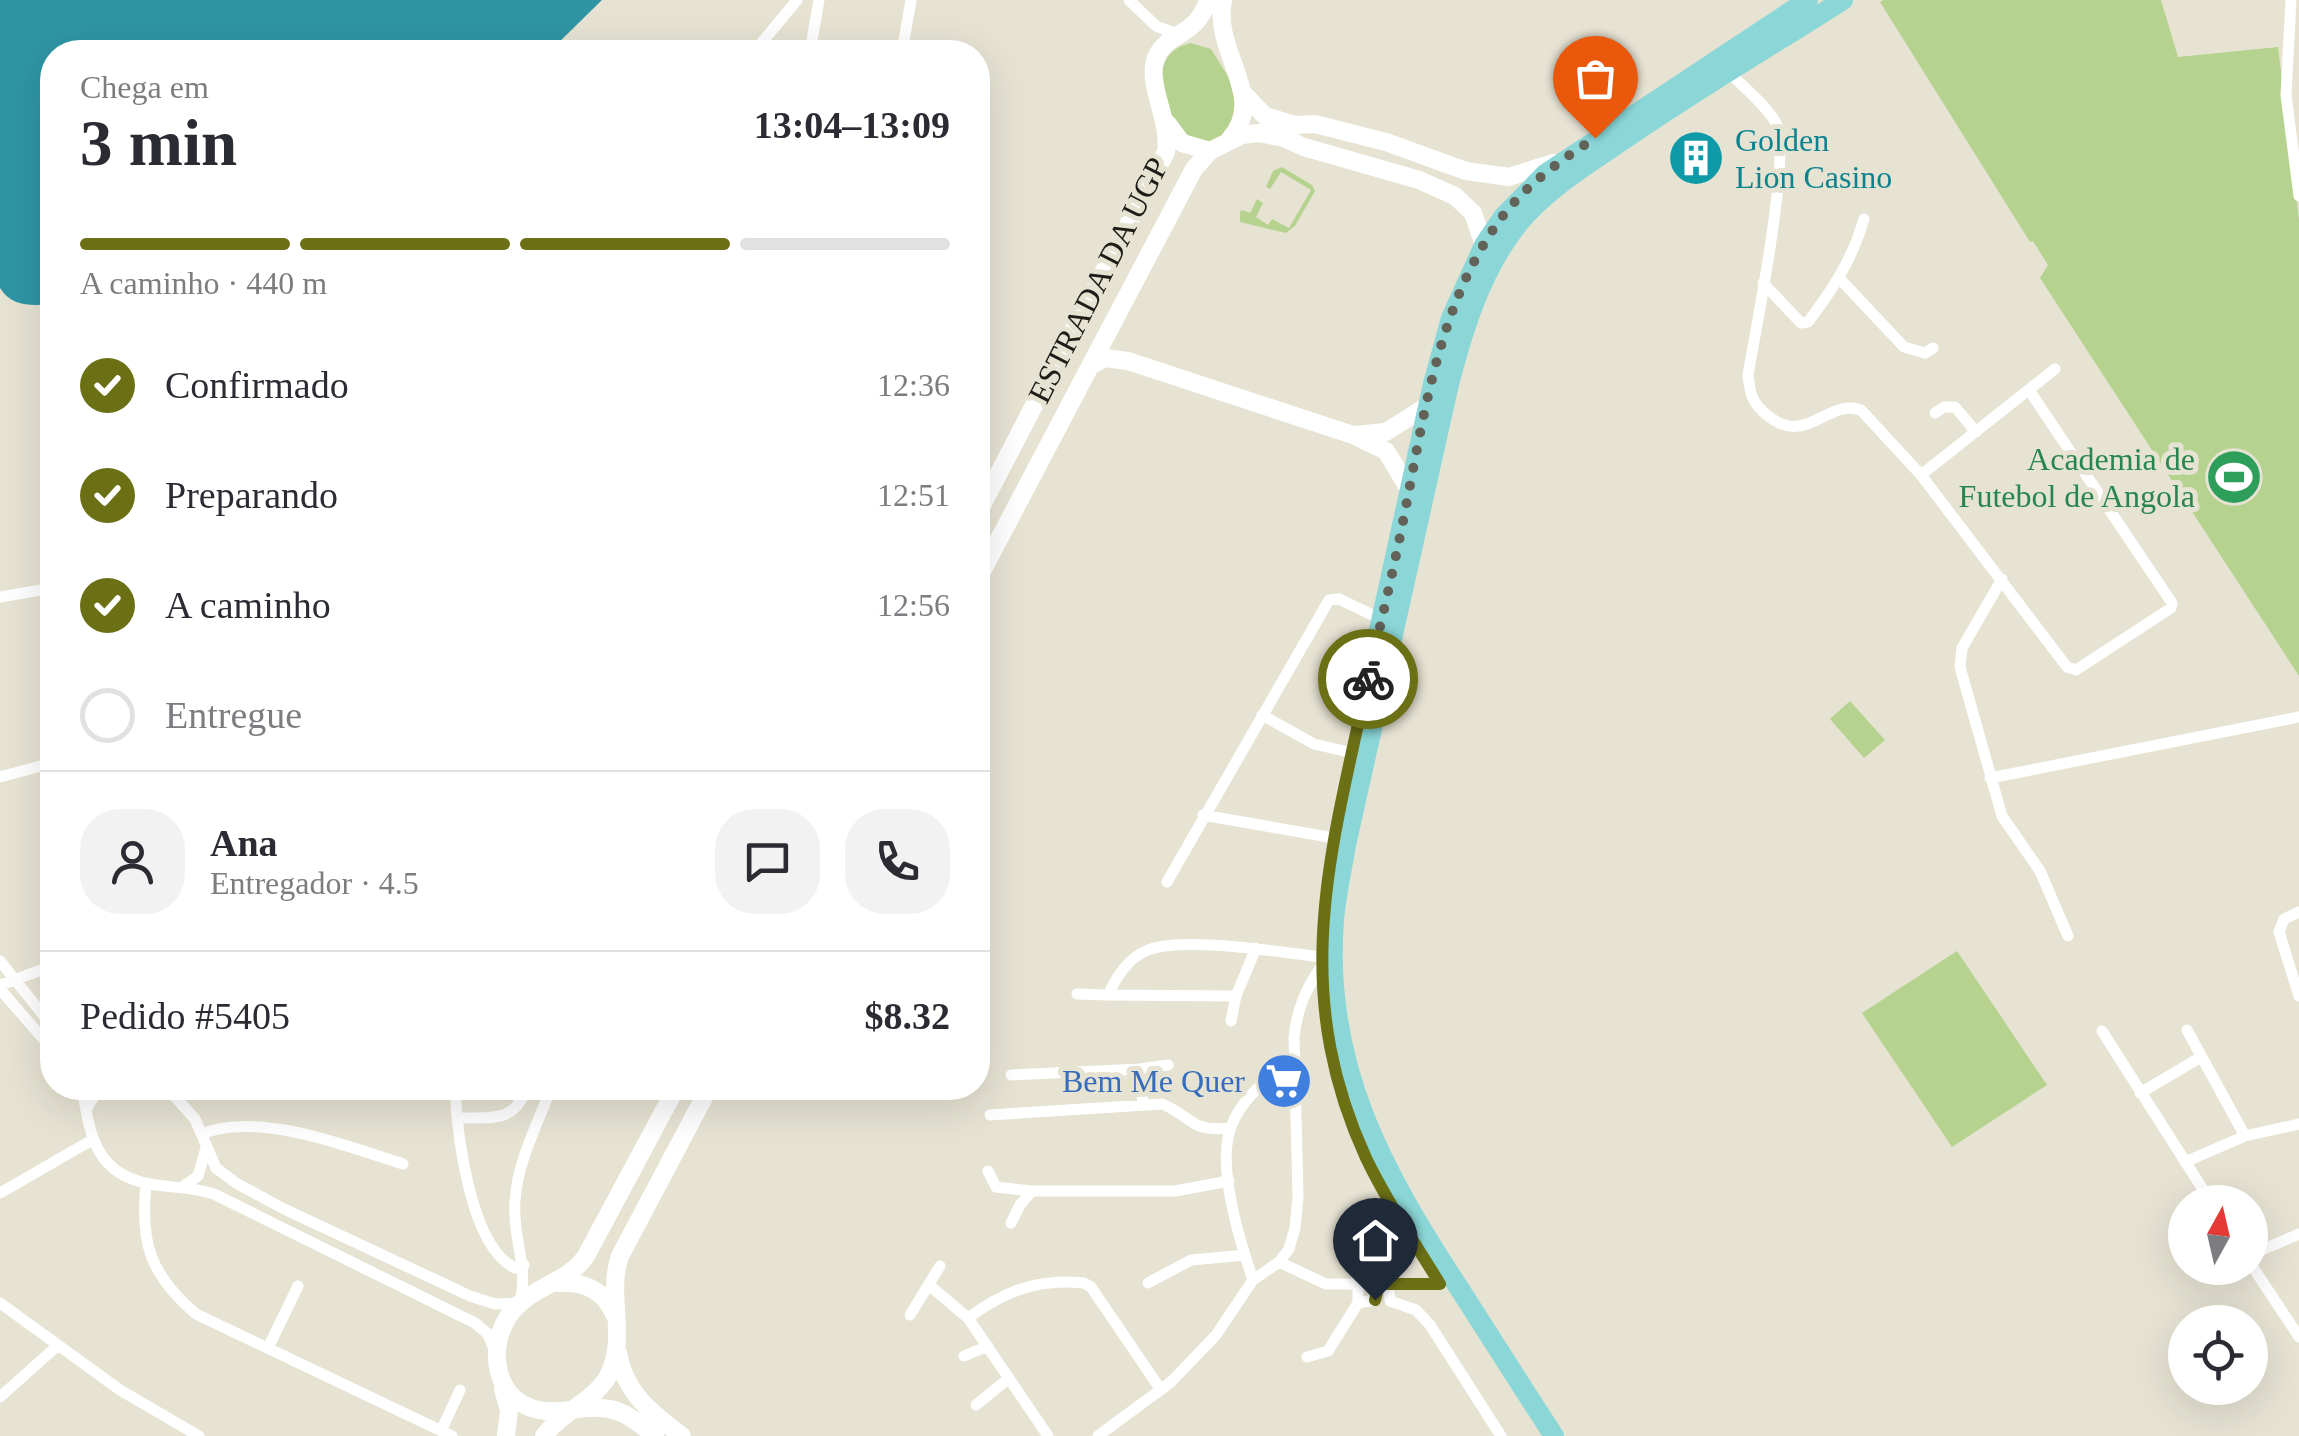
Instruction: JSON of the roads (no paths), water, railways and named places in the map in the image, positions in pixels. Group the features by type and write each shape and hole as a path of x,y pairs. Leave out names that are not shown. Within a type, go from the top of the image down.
{"main road":[{"path":"1538,1436 1384,1193 1349,1114 1329,1040 1321,962 1326,877 1427,406 1451,318 1484,245 1521,196 1571,154 1808,0"},
{"path":"1554,1436 1411,1214 1371,1137 1354,1089 1338,1016 1333,950 1336,900 1449,384 1465,322 1482,283 1517,226 1584,166 1844,0"},
{"path":"1217,2 1224,45 1244,92 1265,116 1386,142 1466,171 1495,177 1519,176 1571,154"},
{"path":"1156,56 1217,2"},
{"path":"1180,35 1200,34 1224,45"},
{"name":"ESTRADA DA UGP","path":"990,471 1166,152 1168,124 1154,82 1156,56"},
{"path":"1230,139 1244,116 1244,92"},
{"path":"1168,124 1182,143 1210,151"},
{"path":"990,556 1194,169 1210,151 1230,139 1259,132 1419,180 1455,196 1473,213 1484,245"},
{"path":"1455,196 1470,188 1466,171"},
{"path":"1110,328 1107,338 1111,348 1128,361"},
{"path":"1090,366 1106,358 1128,361 1353,435 1386,452 1409,488"},
{"path":"1353,435 1386,432 1427,406"},
{"path":"506,1436 509,1411 496,1352 505,1322 520,1303 569,1276 586,1256 670,1100"},
{"path":"682,1436 636,1398 620,1364 613,1285 620,1256 703,1100"},
{"path":"553,1284 580,1284 598,1292 616,1319"},
{"path":"544,1436 604,1381 618,1346"},
{"path":"498,1374 510,1393 533,1408 555,1411 578,1406 623,1413 655,1436"}],"street":[{"path":"764,40 797,0"},
{"path":"812,40 819,0"},
{"path":"904,40 912,0"},
{"path":"1129,0 1149,20 1180,35"},
{"path":"2291,0 2299,191"},
{"path":"1149,20 1156,56"},
{"path":"1729,72 1777,124 1780,136 1776,210 1748,375 1756,406 1778,424 1790,428 1843,408 1862,410 1921,475 2071,670 2172,607 2029,390"},
{"path":"1763,283 1803,324 1840,280 1864,220"},
{"path":"1840,280 1904,347 1925,354 1933,348"},
{"path":"1921,475 2055,369"},
{"path":"1936,414 1944,406 1955,407 1976,432"},
{"path":"2002,579 1960,658 2002,816 2040,871 2068,936"},
{"path":"0,597 40,590"},
{"path":"1168,882 1329,600 1339,599 1382,619"},
{"path":"1262,715 1314,744 1353,753"},
{"path":"1990,778 2299,717"},
{"path":"0,777 40,766"},
{"path":"1203,815 1334,838"},
{"path":"2299,912 2284,918 2279,932 2299,996"},
{"path":"1098,1436 1161,1390 1216,1336 1253,1280 1280,1262 1289,1248 1298,1197 1293,1058 1296,1016 1321,962 1256,948 1166,946 1147,950 1127,964 1108,995"},
{"path":"1231,1021 1236,996 1256,948"},
{"path":"0,961 40,1012"},
{"path":"40,970 0,987 40,1035"},
{"path":"1077,994 1236,996"},
{"path":"2102,1030 2201,1185"},
{"path":"2187,1030 2245,1136"},
{"path":"1253,1280 1244,1255 1226,1147 1230,1128 1258,1088 1293,1058"},
{"path":"2140,1092 2201,1058"},
{"path":"1011,1075 1168,1065"},
{"path":"1140,1068 1143,1104"},
{"path":"84,1100 92,1140 113,1168 146,1184 214,1194 474,1322 488,1334 496,1352"},
{"path":"86,1117 89,1100"},
{"path":"179,1100 216,1168 250,1192 470,1296 495,1304 520,1303 526,1281 514,1201 547,1100"},
{"path":"456,1100 476,1218 500,1259 516,1268 524,1265"},
{"path":"458,1118 503,1117 523,1100"},
{"path":"990,1116 1162,1104 1198,1128 1230,1128"},
{"path":"2185,1162 2245,1136 2299,1124"},
{"path":"180,1186 192,1184 198,1176 204,1140 221,1126 305,1134 403,1164"},
{"path":"0,1193 92,1140"},
{"path":"988,1171 996,1187 1032,1191 1176,1190 1229,1181"},
{"path":"146,1184 145,1236 152,1262 166,1286 196,1314 446,1433 460,1390"},
{"path":"1011,1223 1032,1191"},
{"path":"2268,1250 2299,1234"},
{"path":"1148,1283 1192,1260 1244,1255"},
{"path":"1280,1262 1326,1284 1440,1284"},
{"path":"524,1265 536,1279 553,1284"},
{"path":"910,1315 940,1266"},
{"path":"968,1318 996,1298 1032,1284 1084,1283 1161,1390"},
{"path":"1358,1303 1375,1300 1384,1284"},
{"path":"1384,1284 1390,1301 1416,1310 1430,1325 1497,1433"},
{"path":"929,1285 968,1318 1048,1436"},
{"path":"1307,1357 1328,1351 1358,1303 1358,1285"},
{"path":"2266,1285 2299,1337"},
{"path":"268,1348 298,1286"},
{"path":"0,1303 120,1390 199,1436"},
{"path":"0,1397 56,1346"},
{"path":"964,1356 988,1346"},
{"path":"976,1405 1009,1378"}],"water":[{"path":"0,0 602,0 561,40 40,40 40,305 16,302 0,288"}],"place":[{"name":"Golden Lion Casino","path":"1696,158"},
{"name":"Academia de Futebol de Angola","path":"2234,477"},
{"name":"Bem Me Quer","path":"1284,1081"}]}
